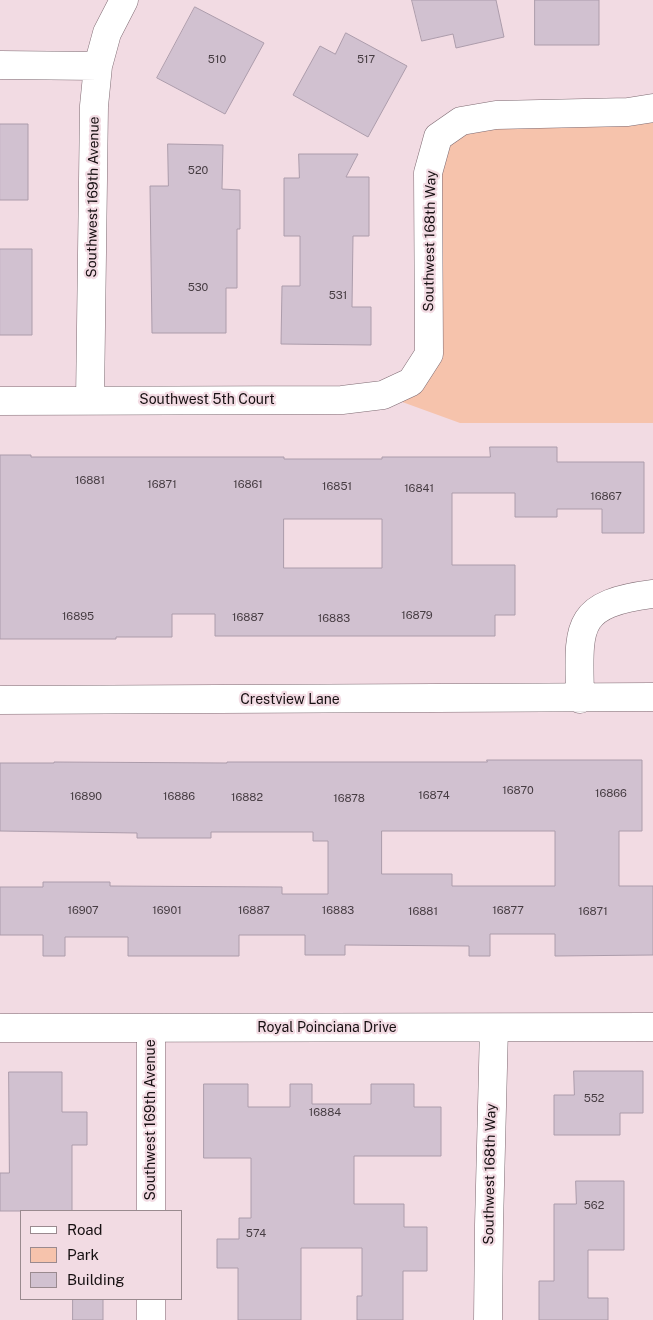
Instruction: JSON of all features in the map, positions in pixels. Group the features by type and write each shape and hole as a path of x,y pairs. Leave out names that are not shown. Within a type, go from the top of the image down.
{"street":[{"name":"Southwest 169th Avenue","path":"90,400 94,106 98,66 107,33 124,0"},
{"path":"0,65 98,66"},
{"name":"Southwest 168th Way","path":"412,382 429,354 428,173 438,137 461,121 496,115 628,112 653,108"},
{"name":"Southwest 5th Court","path":"0,401 342,400 383,395 412,382"},
{"path":"580,699 579,648 587,620 598,608 613,602 653,594"},
{"name":"Crestview Lane","path":"0,700 580,699 653,697"},
{"name":"Royal Poinciana Drive","path":"0,1028 653,1027"},
{"name":"Southwest 169th Avenue","path":"151,1028 151,1210"},
{"name":"Southwest 168th Way","path":"488,1320 494,1028"},
{"path":"151,1300 151,1320"}],"green space":[{"path":"653,108 653,423 460,423 383,395 429,354 428,173 461,121"}],"building":[{"path":"412,0 496,0 504,37 456,48 453,34 422,41"},
{"path":"535,0 599,0 599,45 535,45"},
{"path":"195,7 264,43 225,114 157,78"},
{"path":"346,33 407,66 368,137 293,95 320,46 335,54"},
{"path":"0,124 28,124 28,200 0,200"},
{"path":"168,144 223,145 222,189 240,190 240,229 237,229 237,288 226,288 226,333 152,333 150,186 168,186"},
{"path":"299,154 358,154 346,177 369,177 369,236 353,236 352,307 371,307 371,345 281,344 282,286 300,286 300,236 284,236 284,178 299,178"},
{"path":"0,249 32,249 32,335 0,335"},
{"path":"490,447 557,447 557,462 644,462 644,533 602,533 602,509 557,509 557,517 515,517 515,493 452,493 452,565 515,565 515,615 495,615 495,636 215,636 215,614 172,614 172,637 0,639 0,455 31,455 31,457 284,457 284,459 490,457","holes":["284,519 382,519 382,568 284,568"]},
{"path":"487,760 642,760 642,831 619,831 619,886 653,886 653,955 555,956 555,934 490,934 490,956 469,956 469,946 345,945 345,955 305,955 305,935 239,935 239,956 128,956 128,937 65,937 65,956 43,956 43,935 0,935 0,887 43,887 43,882 110,882 110,886 282,887 282,894 328,894 328,841 313,841 313,832 211,832 211,838 137,838 137,833 0,831 0,763 487,762","holes":["382,831 555,831 555,886 452,886 452,874 382,874"]},
{"path":"574,1071 643,1071 643,1113 620,1113 620,1135 554,1135 554,1095 574,1095"},
{"path":"9,1072 62,1072 62,1112 87,1112 87,1145 72,1145 72,1210 0,1211 0,1173 9,1173"},
{"path":"204,1084 248,1084 248,1107 290,1107 290,1084 312,1084 312,1104 371,1104 371,1084 414,1084 414,1107 441,1107 441,1156 354,1156 354,1204 404,1204 404,1227 427,1227 427,1271 403,1271 403,1320 357,1320 357,1296 362,1296 362,1248 301,1248 301,1320 238,1320 238,1268 217,1268 217,1239 239,1239 239,1218 251,1218 251,1158 204,1158"},
{"path":"576,1181 624,1181 624,1250 588,1250 588,1298 608,1298 608,1320 539,1320 539,1281 554,1281 554,1204 576,1204"},
{"path":"73,1300 103,1300 103,1320 73,1320"}]}
